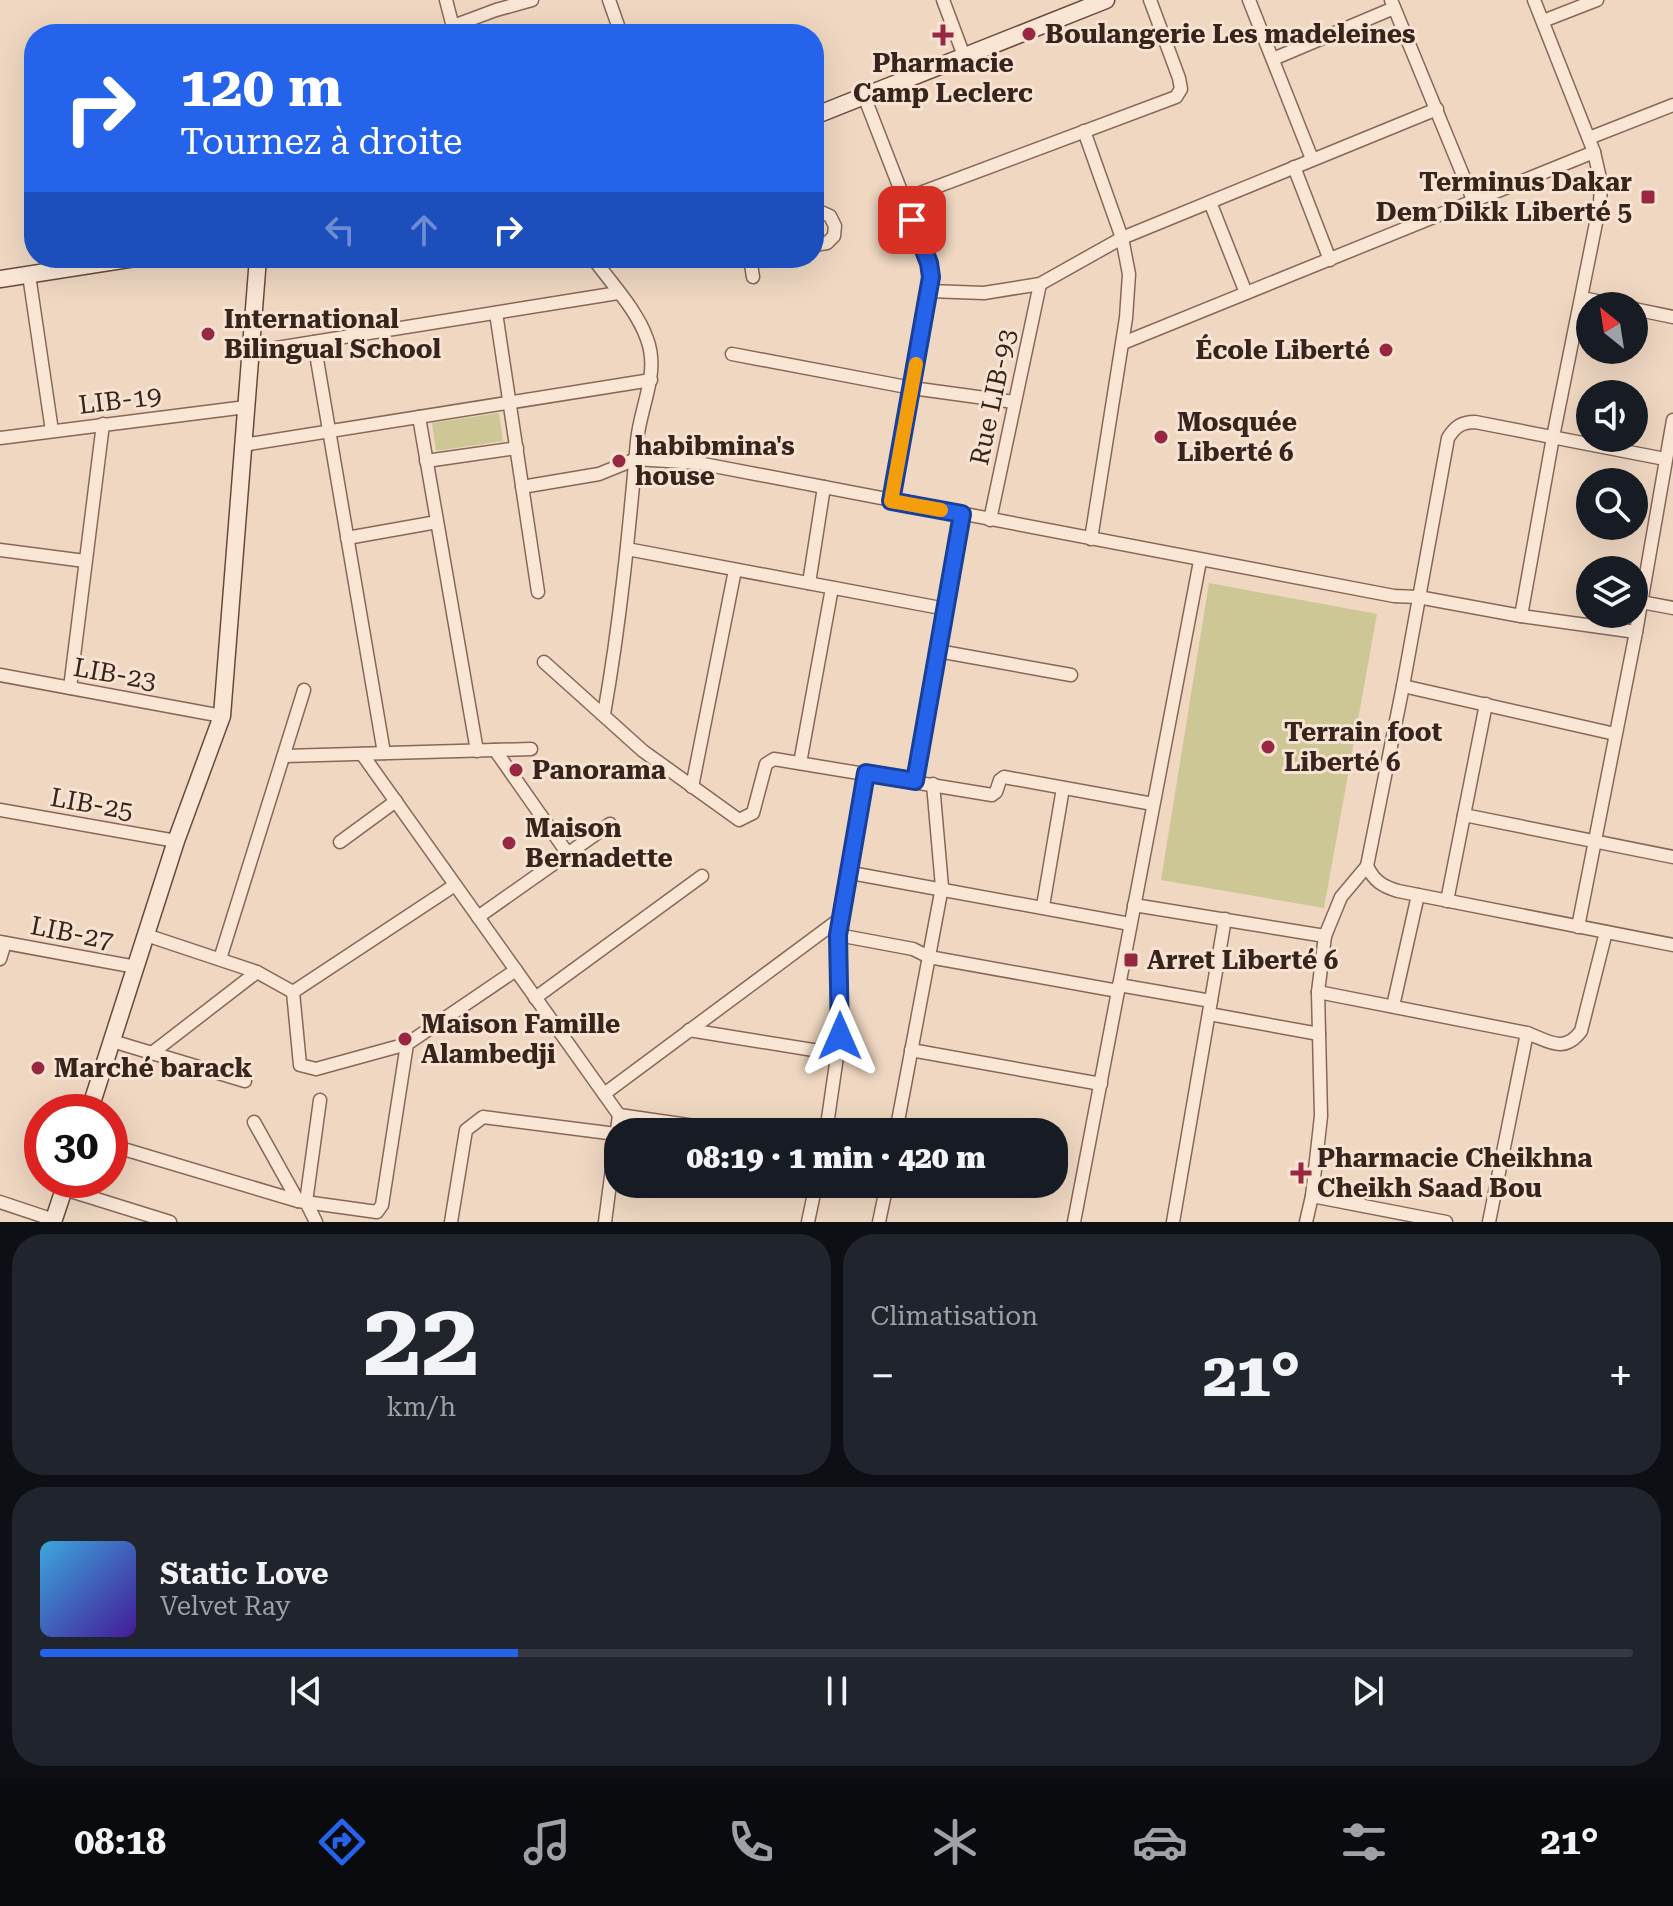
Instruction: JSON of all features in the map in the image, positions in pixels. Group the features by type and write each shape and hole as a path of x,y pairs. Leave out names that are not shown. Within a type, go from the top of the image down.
{"street":[{"path":"446,0 452,24"},
{"path":"467,24 496,10 532,0"},
{"path":"609,0 617,24"},
{"path":"943,0 964,56"},
{"path":"904,199 1176,97 1181,89 1150,0"},
{"path":"1249,0 1312,159"},
{"path":"1534,0 1589,138 1601,183 1583,292"},
{"path":"1543,21 1597,0"},
{"path":"824,112 1101,1"},
{"path":"1273,59 1393,4 1474,202"},
{"path":"864,96 929,263 931,277 891,501"},
{"path":"1589,138 1673,105"},
{"path":"929,291 984,293 1040,284 1122,238 1437,109"},
{"path":"1084,131 1122,238 1129,274 1123,343 1091,539"},
{"path":"1123,343 1594,152"},
{"path":"1294,167 1330,260"},
{"path":"1210,202 1246,293"},
{"path":"824,213 830,216 835,226 834,236 824,243"},
{"path":"0,279 73,268"},
{"path":"95,1094 176,841 222,716 257,268"},
{"path":"600,268 648,340 651,359 651,380 640,425 617,642 604,714"},
{"path":"752,268 753,277"},
{"path":"29,275 52,431"},
{"name":"Rue LIB-93","path":"990,520 1040,284"},
{"path":"251,352 618,293"},
{"path":"1648,312 1673,317"},
{"path":"496,313 538,592"},
{"path":"1521,616 1576,327"},
{"path":"314,342 384,753"},
{"path":"732,354 912,388 1014,402"},
{"path":"243,445 651,380"},
{"name":"LIB-19","path":"0,438 246,407"},
{"path":"419,417 477,751"},
{"path":"1648,560 1673,420"},
{"path":"1306,1222 1321,1116 1318,992 1325,936 1341,897 1367,866 1448,438 1458,425 1475,422 1665,459"},
{"path":"70,688 103,424"},
{"path":"426,461 517,448"},
{"path":"522,487 599,474 636,459 698,463 1394,596 1418,597 1521,616 1636,632"},
{"path":"809,583 824,487"},
{"path":"915,781 962,514"},
{"path":"347,538 437,522"},
{"path":"627,549 946,609"},
{"path":"0,550 85,561"},
{"path":"1074,1222 1200,561"},
{"path":"692,787 735,570"},
{"path":"800,763 832,588"},
{"path":"1648,603 1673,608"},
{"path":"1578,927 1637,628"},
{"path":"938,651 1071,675"},
{"path":"544,662 643,751 739,820 753,813 769,760 992,795 1004,777 1153,804"},
{"name":"LIB-23","path":"0,675 222,716"},
{"path":"1403,686 1615,734"},
{"path":"220,959 304,690"},
{"path":"1447,901 1486,704"},
{"path":"285,756 531,749"},
{"path":"495,750 568,854"},
{"path":"362,754 619,1118"},
{"path":"828,1118 841,1020 838,935 866,773"},
{"path":"899,1118 942,887 933,784"},
{"path":"1043,906 1063,788"},
{"path":"340,842 396,801"},
{"name":"LIB-25","path":"0,810 176,841"},
{"path":"1464,815 1673,857"},
{"path":"478,917 610,824"},
{"path":"1367,866 1382,886 1673,945"},
{"path":"851,873 942,887 1130,924"},
{"path":"535,998 702,876"},
{"path":"293,992 455,885"},
{"path":"1393,1006 1418,895"},
{"path":"1134,905 1325,936"},
{"path":"604,1094 841,918"},
{"path":"1173,1222 1225,919"},
{"path":"1318,992 1527,1033 1562,1045 1573,1041 1581,1031 1606,932"},
{"path":"146,935 257,972 293,992"},
{"path":"838,935 913,949 929,957 1118,988 1319,1034"},
{"path":"0,959 2,942"},
{"name":"LIB-27","path":"2,942 136,967"},
{"path":"293,992 300,1065 316,1069 407,1044 516,970"},
{"path":"152,1053 257,972"},
{"path":"689,1030 838,1054"},
{"path":"1489,1222 1527,1033"},
{"path":"112,1041 245,1081"},
{"path":"128,1150 302,1201 374,1214 381,1208 407,1044"},
{"path":"911,1050 1101,1084"},
{"path":"302,1201 320,1100"},
{"path":"619,1115 640,1118"},
{"path":"451,1222 466,1130 473,1122 483,1117 604,1132"},
{"path":"254,1122 316,1222"},
{"path":"1312,1196 1446,1222"},
{"path":"0,1202 54,1221 61,1198"},
{"path":"104,1198 170,1222"},
{"path":"605,1222 608,1198"},
{"path":"808,1222 813,1198"},
{"path":"879,1222 884,1198"}],"shaded area":[{"path":"499,413 503,441 436,451 432,423"},
{"name":"Terrain foot Liberté 6","path":"1209,583 1377,614 1324,908 1161,880"}],"slow traffic":[{"path":"916,364 891,501 941,510"}],"place":[{"name":"Boulangerie Les madeleines","path":"1029,34"},
{"name":"Pharmacie Camp Leclerc","path":"943,35"},
{"name":"Terminus Dakar Dem Dikk Liberté 5","path":"1648,197"},
{"name":"International Bilingual School","path":"208,334"},
{"name":"École Liberté","path":"1386,350"},
{"name":"Mosquée Liberté 6","path":"1161,437"},
{"name":"habibmina's house","path":"619,461"},
{"name":"Terrain foot Liberté 6","path":"1268,747"},
{"name":"Panorama","path":"516,770"},
{"name":"Maison Bernadette","path":"509,843"},
{"name":"Arret Liberté 6","path":"1131,960"},
{"name":"Maison Famille Alambedji","path":"405,1039"},
{"name":"Marché barack","path":"38,1068"},
{"name":"Pharmacie Cheikhna Cheikh Saad Bou","path":"1301,1173"}],"route":[{"path":"840,1036 838,935 866,773 915,781 962,514 891,501 931,277 929,263 912,220"}]}
